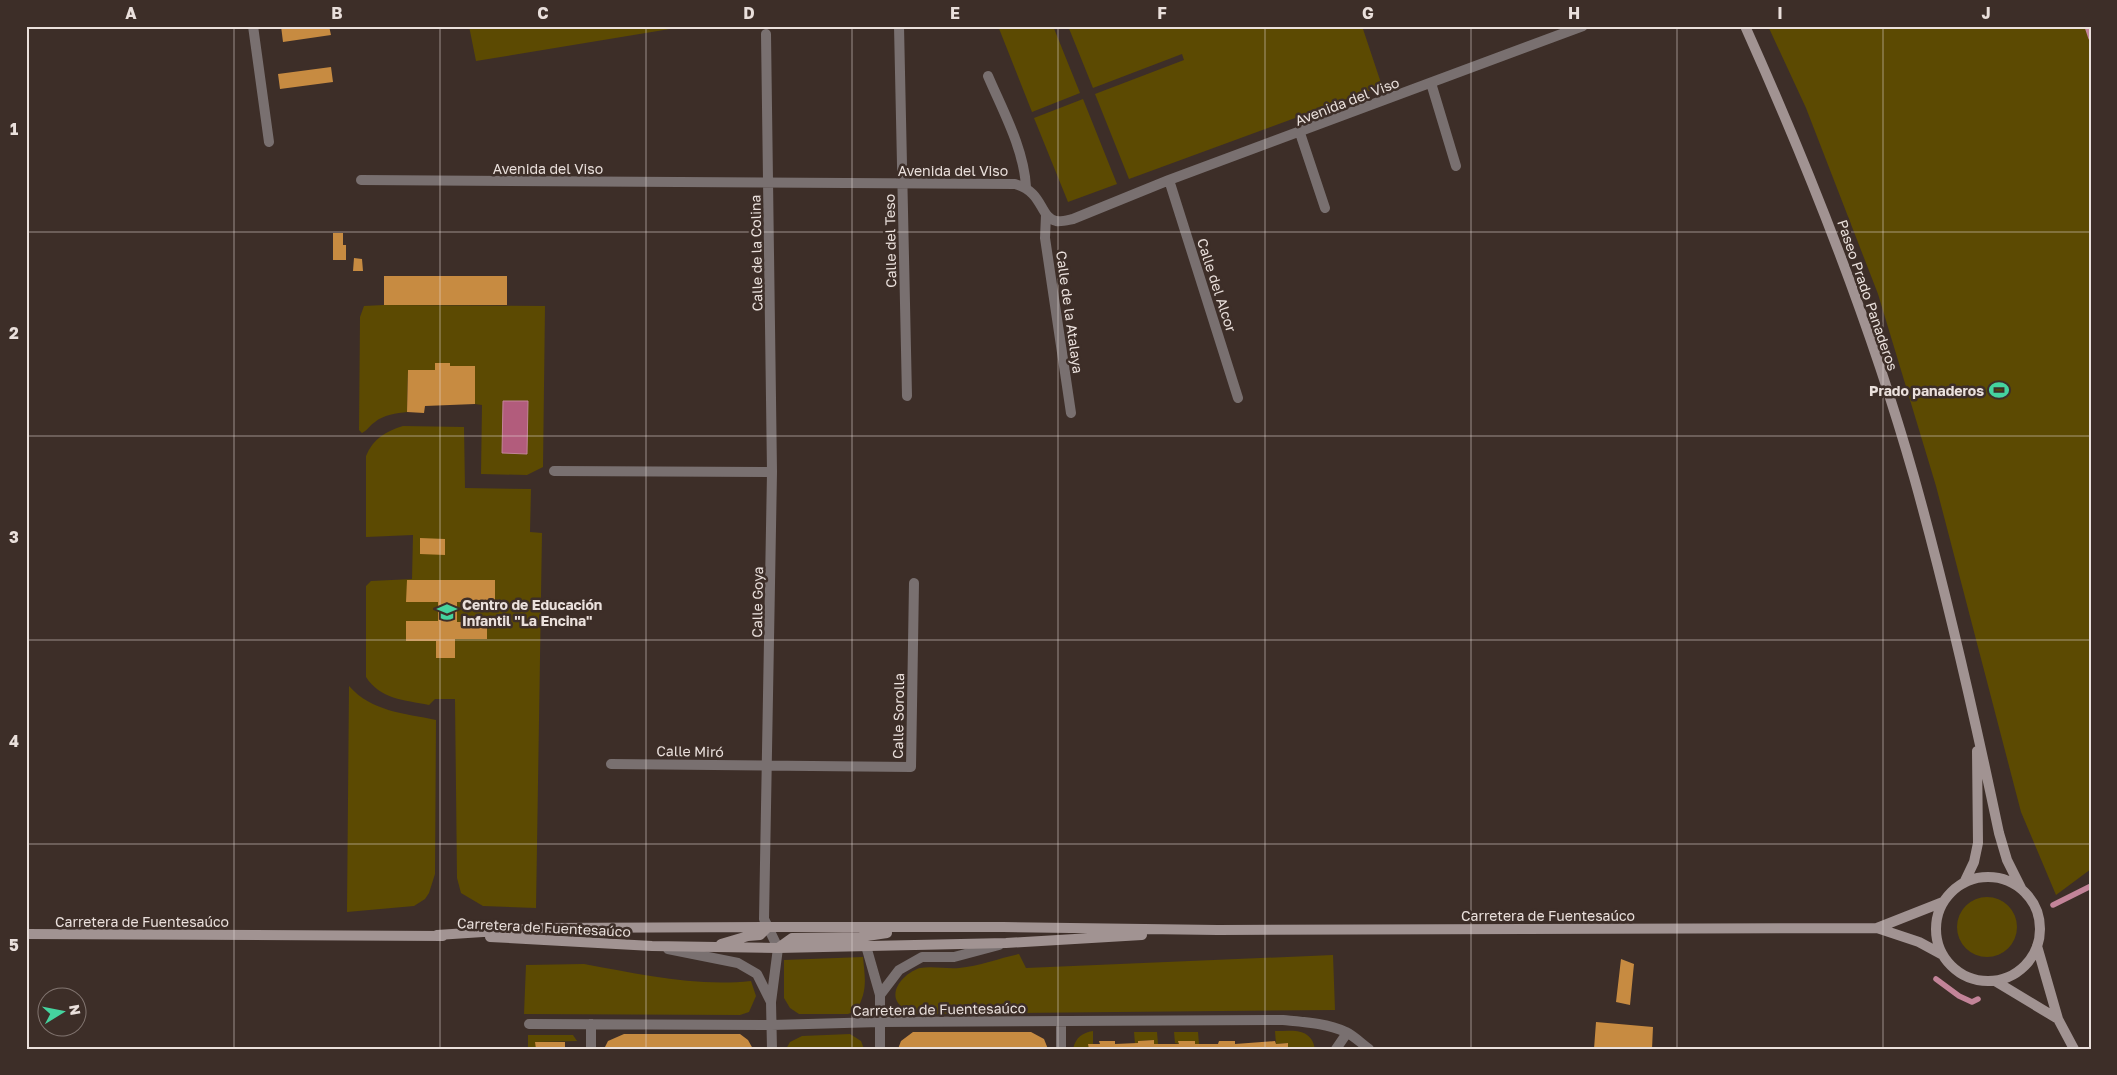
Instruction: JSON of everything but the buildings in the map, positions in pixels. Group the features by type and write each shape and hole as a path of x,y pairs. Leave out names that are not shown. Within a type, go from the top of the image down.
{"main road":[{"name":"Paseo Prado Panaderos","path":"1745,26 1789,123 1819,199 1874,353 1916,484 1977,728 1999,834 2007,860 2020,888"},
{"name":"Paseo Prado Panaderos","path":"1964,883 1974,862 1978,843 1977,728"},
{"path":"1983,877 2003,879 2020,888 2034,905 2038,914 2040,931 2038,946 2028,963 2013,975 1995,981 1974,980 1956,970 1943,955 1937,938 1937,920 1943,902 1952,891 1964,883 1983,877"},
{"name":"Carretera de Fuentesaúco","path":"1877,928 1943,902"},
{"path":"713,947 748,936 760,935 768,927"},
{"name":"Carretera de Fuentesaúco","path":"437,935 543,928 768,927 858,932 940,927 1218,930 1877,928 1919,942 1943,955"},
{"name":"Carretera de Fuentesaúco","path":"26,934 437,935 652,946 778,948 1006,944 1218,930"},
{"path":"778,948 792,938 858,932"},
{"path":"2038,946 2058,1019 2074,1049"},
{"path":"1995,981 2058,1019"}],"street":[{"path":"253,26 269,142"},
{"name":"Calle del Teso","path":"899,26 907,396"},
{"name":"Avenida del Viso","path":"361,180 1015,184 1026,187 1038,200 1046,215 1057,222 1073,219 1169,180 1300,133 1582,26"},
{"name":"Calle de la Colina","path":"766,34 772,472"},
{"path":"988,76 1018,147 1025,174 1026,187"},
{"path":"1431,83 1456,166"},
{"path":"1300,133 1325,208"},
{"name":"Calle del Alcor","path":"1169,180 1238,398"},
{"name":"Calle de la Atalaya","path":"1046,215 1045,238 1071,413"},
{"path":"554,471 772,472"},
{"name":"Calle Goya","path":"772,472 764,919 778,948"},
{"name":"Calle Sorolla","path":"768,765 911,767 914,583"},
{"name":"Calle Miró","path":"611,764 768,765"},
{"path":"858,932 866,946 880,995 880,1049"},
{"path":"880,995 899,970 922,957 954,956 1006,944"},
{"path":"652,946 738,963 757,974 771,1002"},
{"path":"772,1049 771,1002 778,948"},
{"name":"Carretera de Fuentesaúco","path":"529,1024 772,1025 880,1022 1283,1020 1310,1022 1347,1033 1369,1049"},
{"path":"1061,1021 1061,1049"},
{"path":"591,1024 591,1049"},
{"path":"1336,1049 1347,1033"}],"shaded area":[{"path":"469,26 688,26 476,61"},
{"path":"998,26 1053,26 1080,93 1032,112"},
{"path":"1068,26 1362,26 1382,86 1129,179 1095,94 1184,60 1182,54 1093,88"},
{"name":"Prado panaderos","path":"1768,26 2087,26 2091,34 2091,869 2056,895 2021,812 1936,486 1878,294 1806,108"},
{"path":"1083,99 1117,184 1068,202 1034,118"},
{"path":"364,306 545,306 543,467 527,475 481,474 482,405 475,404 475,366 450,366 450,363 435,363 435,370 408,370 407,412 382,418 362,433 359,430 360,317"},
{"path":"503,401 528,401 527,454 502,453"},
{"path":"403,426 464,427 465,488 531,489 530,532 542,533 536,908 483,906 461,893 457,878 455,699 435,699 429,705 402,700 378,690 366,677 366,586 371,581 412,579 413,535 366,537 366,456 376,440 391,430"},
{"path":"349,686 358,695 378,706 400,713 436,720 435,874 429,893 425,899 414,906 347,912"},
{"path":"1981,897 1993,897 2004,902 2012,910 2017,921 2015,939 2004,952 1993,957 1981,957 1970,952 1962,944 1957,933 1957,921 1962,910 1970,902"},
{"path":"1019,954 1026,968 1333,955 1335,1010 913,1014 901,1006 896,999 895,994 902,979 920,968 967,967"},
{"path":"863,957 864,991 856,1011 848,1014 799,1014 790,1008 784,998 784,960"},
{"path":"584,964 688,981 751,981 756,996 749,1012 740,1015 524,1014 526,965"},
{"path":"1093,1031 1093,1044 1089,1044 1089,1049 1073,1049 1080,1036"},
{"path":"1275,1031 1294,1031 1305,1034 1313,1042 1315,1049 1288,1049 1287,1043 1276,1044"},
{"path":"1134,1032 1157,1032 1158,1044 1154,1044 1154,1040 1138,1041 1135,1044"},
{"path":"1174,1032 1198,1032 1199,1044 1195,1044 1195,1041 1179,1041 1179,1044 1175,1043"},
{"path":"850,1034 861,1041 864,1049 786,1049 790,1042 802,1036"},
{"path":"528,1035 573,1035 577,1041 536,1042 536,1049 525,1049 528,1048"}],"waterway":[{"path":"2087,26 2091,38"},
{"path":"2053,905 2091,886"},
{"path":"1936,979 1959,996 1972,1002 1978,999"}],"place":[{"name":"Prado panaderos","path":"1999,390"},
{"name":"Centro de Educación Infantil \"La Encina\"","path":"447,612"}]}
